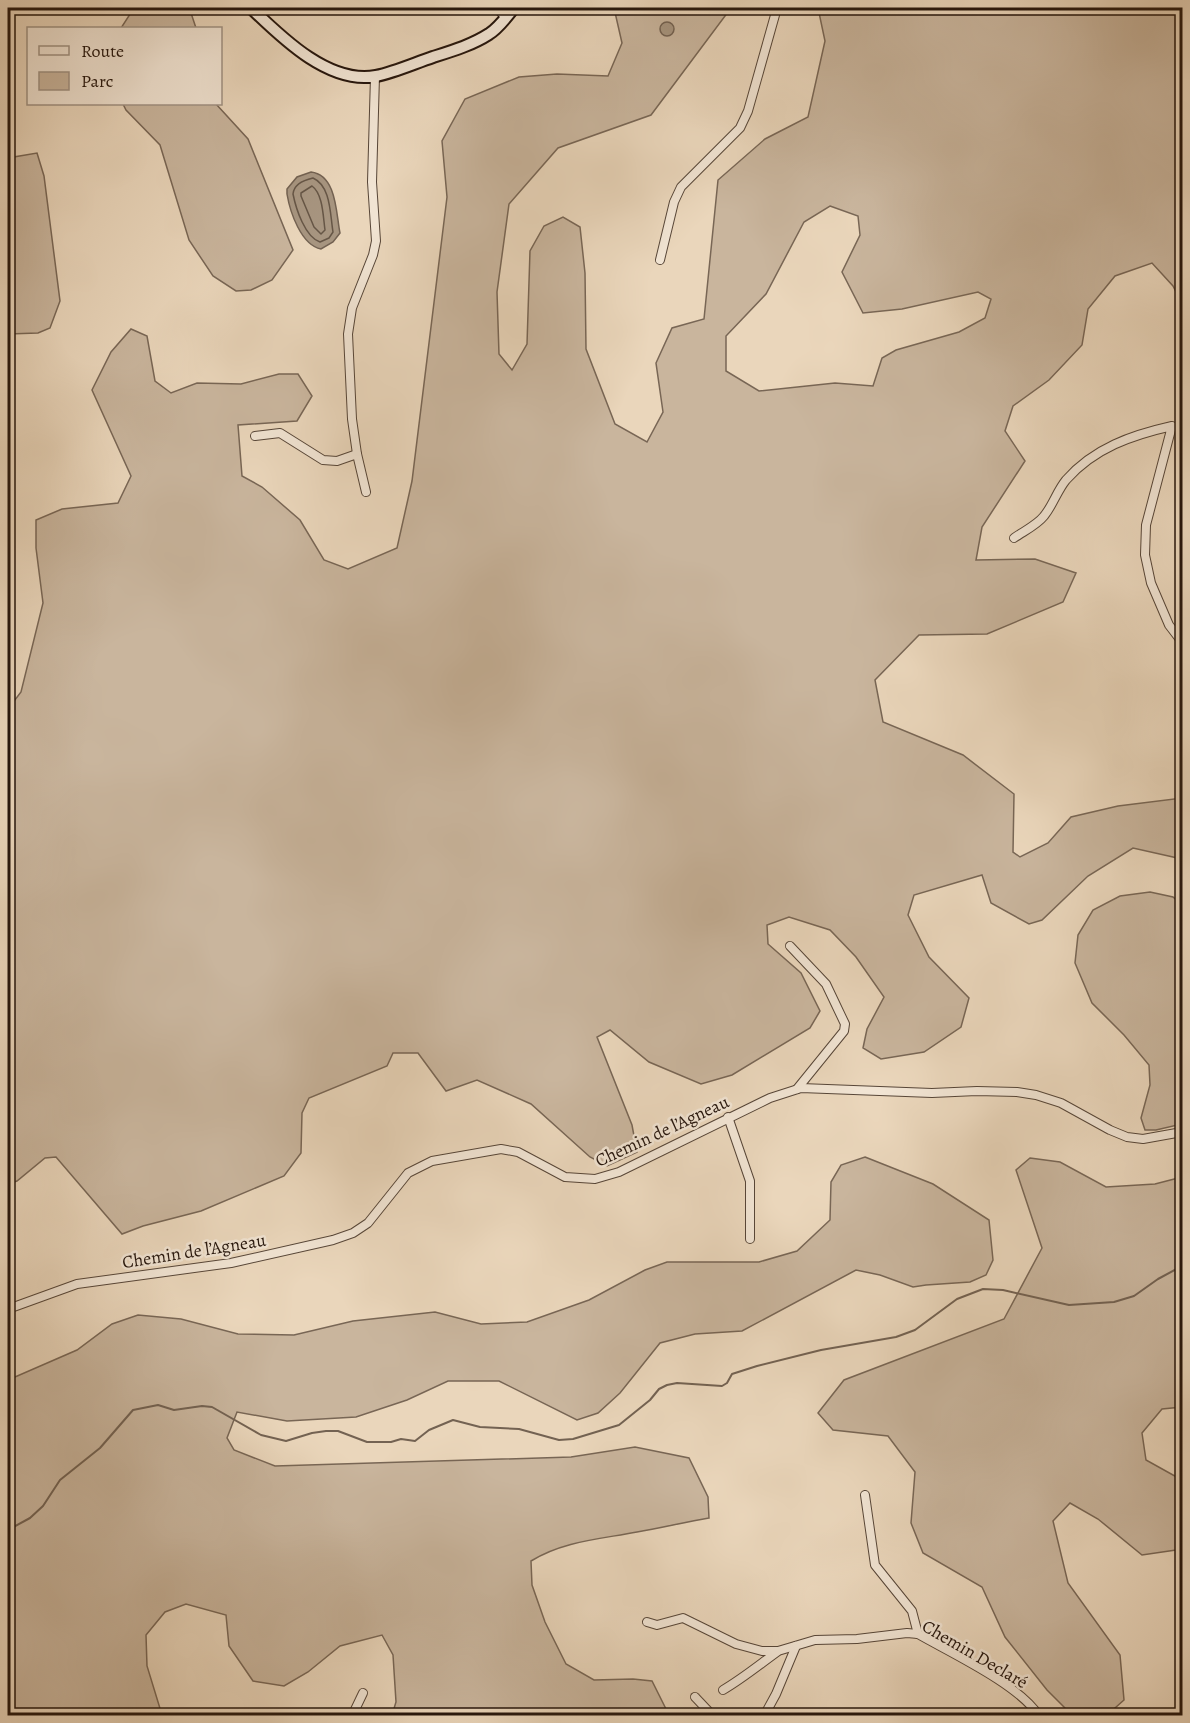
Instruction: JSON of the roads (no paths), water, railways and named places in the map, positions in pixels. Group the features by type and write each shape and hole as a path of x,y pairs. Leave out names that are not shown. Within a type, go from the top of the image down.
{"main road":[{"path":"251,8 276,33 320,64 348,75 375,76 461,48 490,34 514,8"}],"street":[{"path":"496,8 506,17"},
{"path":"660,260 674,202 681,187 740,128 748,111 777,8"},
{"path":"366,492 357,454 351,401 348,334 352,308 373,255 376,241 372,182 375,76"},
{"path":"1014,538 1043,518 1064,483 1075,470 1118,441 1136,434 1172,426 1146,525 1144,555 1151,582 1169,625 1182,642"},
{"path":"255,436 280,433 330,461 357,454"},
{"path":"790,946 826,984 845,1024 844,1031 796,1089"},
{"name":"Chemin de l’Agneau","path":"8,1309 77,1284 231,1263 333,1240 353,1233 368,1223 408,1173 432,1161 483,1151 509,1150 518,1152 565,1177 595,1179 619,1172 728,1117 796,1089 827,1088 932,1093 1017,1092 1061,1103 1127,1137 1143,1139 1182,1132"},
{"path":"728,1117 750,1181 750,1239"},
{"path":"865,1495 875,1565 912,1611 918,1634"},
{"name":"Chemin Declaré","path":"647,1622 657,1625 683,1618 736,1644 762,1651 778,1651 815,1640 918,1634 1014,1691 1031,1704 1039,1716"},
{"path":"764,1716 796,1646"},
{"path":"723,1690 745,1677 778,1651"},
{"path":"351,1716 363,1693"},
{"path":"695,1697 713,1716"}],"water":[{"path":"664,22 670,22 674,29 670,36 664,36 660,32 660,26"},
{"path":"311,172 320,175 331,188 340,233 333,242 321,249 302,235 287,194 287,189 297,177"}],"waterway":[{"path":"8,1530 30,1518 43,1506 60,1480 100,1448 133,1410 158,1405 174,1410 212,1407 261,1435 286,1441 326,1431 338,1431 367,1442 391,1442 401,1439 415,1441 429,1430 453,1420 480,1427 519,1429 559,1440 573,1439 619,1425 650,1400 659,1389 667,1385 677,1383 722,1386 727,1383 732,1374 757,1366 821,1350 896,1337 915,1330 957,1299 983,1289 1003,1290 1069,1305 1114,1302 1134,1296 1182,1266"}]}
